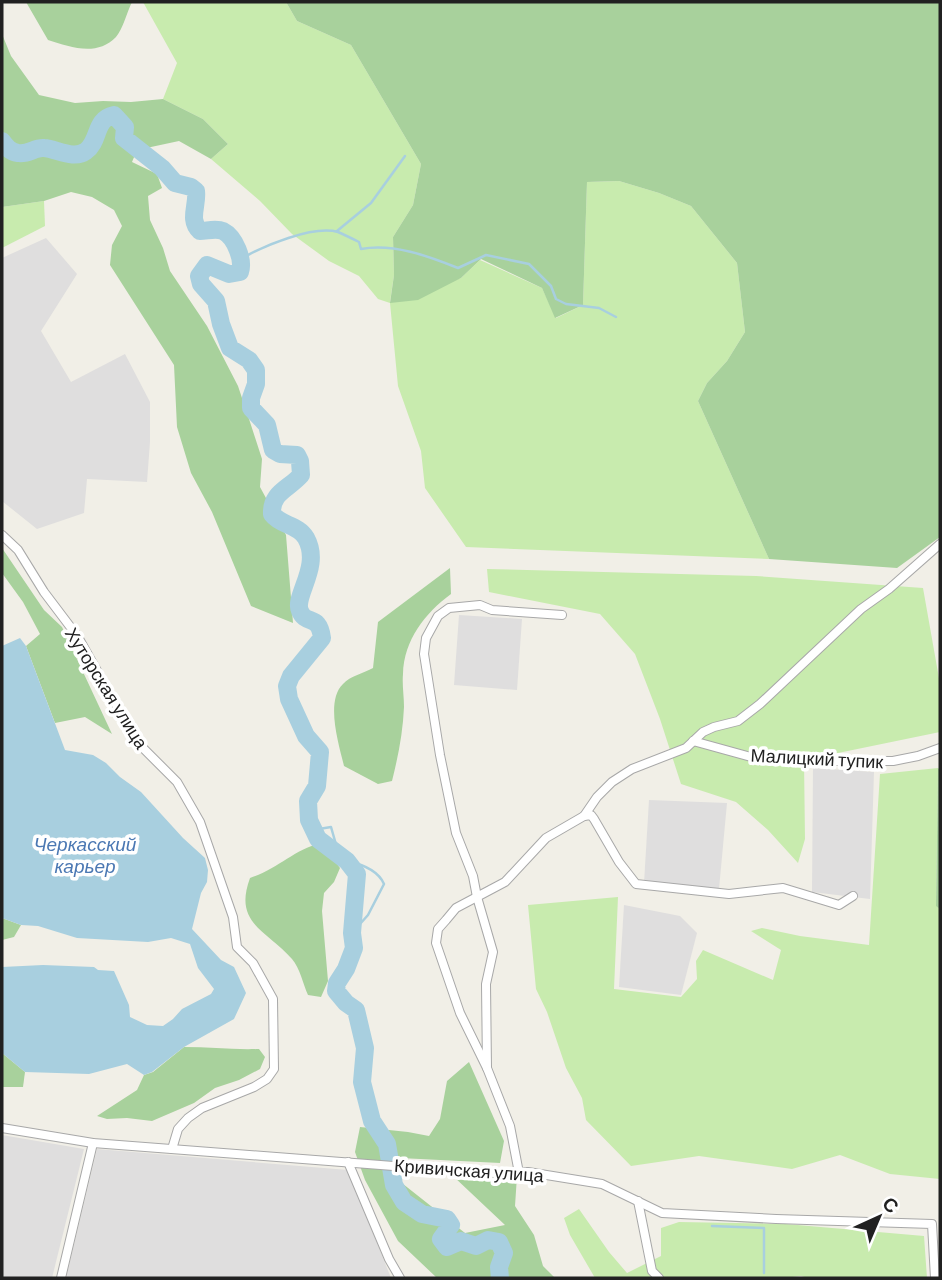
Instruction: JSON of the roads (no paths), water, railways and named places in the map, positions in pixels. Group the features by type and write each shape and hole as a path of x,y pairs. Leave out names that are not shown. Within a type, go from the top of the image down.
{"street":[{"name":"Хуторская улица","path":"2,535 18,550 44,592 78,638 137,742 177,782 200,822 234,918 237,947 253,963 273,999 274,1069 267,1079 254,1087 202,1108 188,1118 178,1129 172,1149"},
{"path":"519,1172 510,1126 487,1068 460,1013 436,943 438,929 456,908 505,882 546,838 584,816 612,782 632,769 686,748 714,727 738,721 760,704 861,609 889,589 940,544"},
{"path":"487,1068 486,984 493,952 473,876 456,833 424,654 426,638 439,616 449,608 480,605 492,610 562,615"},
{"name":"Малицкий тупик","path":"693,741 751,757 836,761 893,761 940,748"},
{"path":"584,816 594,818 619,862 636,884 729,894 783,888 839,905 853,896"},
{"name":"Кривичская улица","path":"2,1128 93,1143 484,1173 519,1172 602,1184 662,1213 932,1224 935,1278"},
{"path":"61,1278 93,1143"},
{"path":"348,1162 389,1259 400,1278"},
{"path":"638,1201 652,1271 659,1278"}],"water":[{"name":"Черкасский карьер","path":"20,638 26,646 65,750 93,755 106,763 141,792 205,858 207,882 201,893 192,929 221,960 234,967 246,993 234,1019 184,1047 152,1072 144,1075 127,1064 89,1074 25,1072 2,1053 2,967 43,965 94,967 98,970 114,971 129,1005 130,1017 147,1025 163,1026 182,1009 211,994 214,989 198,968 190,944 171,938 148,942 77,938 2,918 2,646"}],"waterway":[{"path":"2,141 8,149 18,153 44,148 71,154 81,153 90,147 103,121 114,115 125,127 124,138 162,168 175,183 196,191 196,227 200,231 223,231 237,249 241,261 240,272 229,274 207,265 199,276 201,284 216,301 230,348 249,360 256,370 251,408 267,425 273,450 280,454 297,455 300,461 301,475 274,501 272,514 299,530 306,538 311,560 299,605 303,615 318,625 322,638 291,676 287,686 289,699 306,736 320,752 317,786 308,801 309,820 318,839 347,861 357,874 352,933 354,948 337,983 336,991 356,1010 365,1048 362,1082 372,1121 387,1144 394,1185 404,1202 422,1214 447,1219 451,1225 441,1239 447,1247 461,1241 476,1246 488,1240 499,1242 504,1253 499,1267 500,1278"},
{"path":"337,231 371,203 405,156"},
{"path":"241,259 262,248 302,234 315,231 338,232 359,242 361,249 398,249 458,268 486,255 529,264 551,286 556,299 566,304 599,308 616,317"},
{"path":"313,830 331,827 339,855"},
{"path":"347,861 373,871 384,884 368,915 352,933"},
{"path":"712,1226 764,1228 764,1273"}]}
